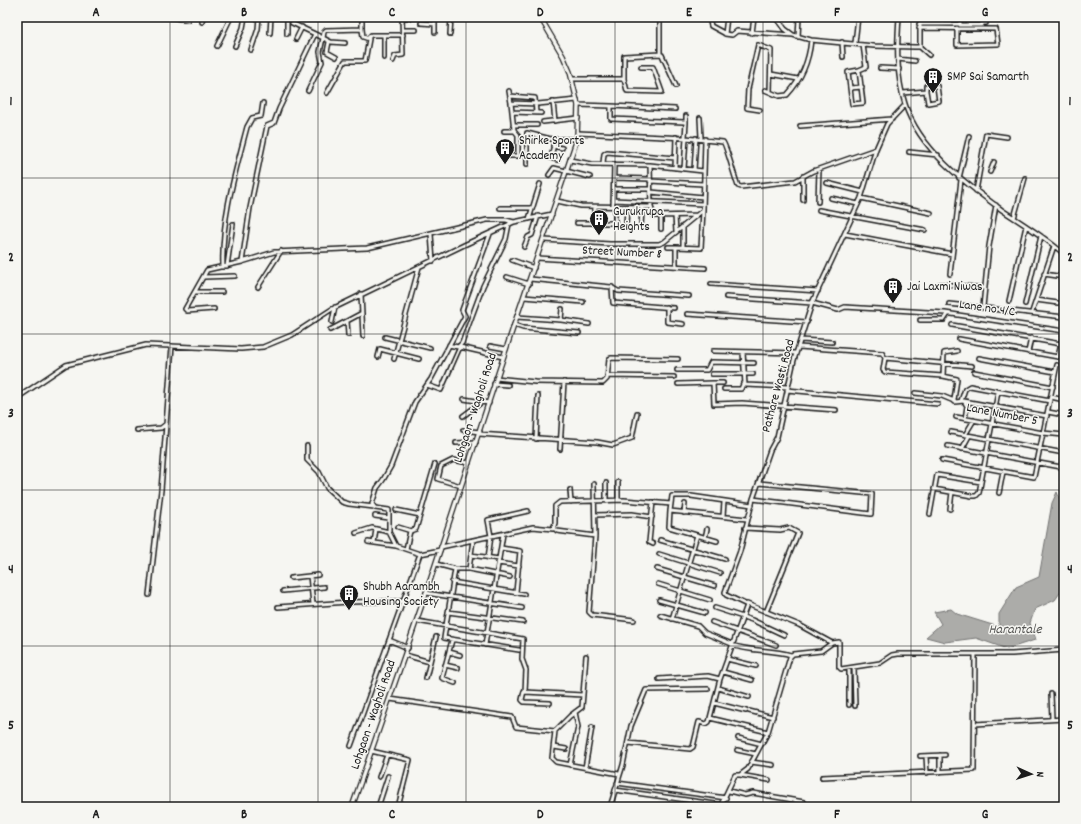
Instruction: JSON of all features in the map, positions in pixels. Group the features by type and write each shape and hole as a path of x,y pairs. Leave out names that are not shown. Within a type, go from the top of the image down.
{"main road":[{"name":"Lohgaon - Wagholi Road","path":"352,807 408,648 494,384 567,172 577,138 578,105 572,78 563,56 540,17"}],"street":[{"path":"170,17 188,20"},
{"path":"202,22 203,17"},
{"path":"217,46 231,17"},
{"path":"235,46 243,28 245,17"},
{"path":"251,50 258,29 259,17"},
{"path":"270,33 271,17"},
{"path":"287,17 287,34"},
{"path":"362,17 363,36 368,38"},
{"path":"393,61 395,56 403,55 402,17 420,17"},
{"path":"435,32 436,17"},
{"path":"450,34 451,17"},
{"path":"662,17 660,21 660,54 676,86"},
{"path":"709,17 711,26 724,33 732,35 737,31 793,35"},
{"path":"724,33 727,17"},
{"path":"752,33 754,17"},
{"path":"776,17 785,29 798,37 811,40 855,43 863,45 897,45 920,48 928,55"},
{"path":"798,37 799,17"},
{"path":"855,43 858,17"},
{"path":"899,17 897,45 898,60 905,105 920,134 960,179 1064,254"},
{"path":"920,17 920,48"},
{"path":"943,24 944,17"},
{"path":"960,17 960,24"},
{"path":"919,26 943,24 982,25 984,23 982,17"},
{"path":"292,23 329,42 345,43"},
{"path":"421,23 435,24"},
{"path":"919,26 996,28 998,44 957,45 957,28"},
{"path":"296,39 302,27"},
{"path":"308,90 322,62 320,52 324,32 326,30 362,30"},
{"path":"403,30 416,30"},
{"path":"242,262 250,208 267,126 274,123 279,109 315,34"},
{"path":"368,38 371,35 403,35"},
{"path":"384,35 384,58"},
{"path":"327,94 345,61 365,61 368,38"},
{"path":"765,90 779,96 787,95 806,65 811,40"},
{"path":"329,42 327,52 336,57"},
{"path":"842,42 843,57"},
{"path":"859,70 863,102 852,104 848,72 866,67 863,45"},
{"path":"760,110 747,108 748,89 758,46 771,50 770,92"},
{"path":"641,68 653,67 662,92 626,91 624,79 624,56 660,54"},
{"path":"898,60 915,61"},
{"path":"880,68 899,69"},
{"path":"771,74 798,79"},
{"path":"572,78 624,79"},
{"path":"926,86 938,86 939,101 928,103 926,91 926,86"},
{"path":"850,88 862,87"},
{"path":"503,156 518,156 518,135 514,131 509,91"},
{"path":"903,93 926,91"},
{"path":"510,96 535,98 536,113"},
{"path":"511,103 536,104 577,100"},
{"path":"553,102 555,121"},
{"path":"223,268 222,250 230,194 247,127 252,118 261,116 263,103"},
{"path":"578,105 675,109"},
{"name":"Pathare Wasti Road","path":"747,604 725,594 740,551 753,499 770,450 777,437 796,353 812,303 861,198 876,149 887,124 905,105"},
{"path":"611,106 611,119 686,123"},
{"path":"512,112 541,113"},
{"path":"684,169 686,116"},
{"path":"543,122 578,118"},
{"path":"700,118 701,138"},
{"path":"800,126 892,119"},
{"path":"513,125 537,125"},
{"path":"504,131 514,131"},
{"path":"527,164 527,133 554,139 577,138"},
{"path":"578,133 686,137 725,142 728,159 739,187 794,182 804,175 876,149"},
{"path":"976,191 986,134 1007,137"},
{"path":"950,274 960,179 969,136"},
{"path":"675,168 676,137"},
{"path":"694,170 696,138"},
{"path":"554,139 551,158 558,160"},
{"path":"701,254 705,139"},
{"path":"553,146 562,148"},
{"path":"603,163 604,154 607,152 675,158"},
{"path":"909,152 938,155"},
{"path":"570,160 592,164 603,163 703,171"},
{"path":"990,172 994,162"},
{"path":"577,223 615,223 614,164"},
{"path":"650,166 651,207 654,216 697,215"},
{"path":"548,175 553,168 590,177"},
{"path":"818,202 819,169"},
{"path":"803,200 804,175"},
{"path":"614,178 703,184"},
{"path":"1014,218 1025,178"},
{"path":"827,183 863,192"},
{"path":"529,219 540,184"},
{"path":"614,189 650,191 703,197"},
{"path":"831,198 858,204"},
{"path":"861,198 931,213"},
{"path":"614,200 703,204"},
{"path":"557,201 595,207 651,207"},
{"path":"983,307 984,288 996,205"},
{"path":"594,223 595,207"},
{"path":"641,228 642,207"},
{"path":"500,208 532,208"},
{"path":"626,225 627,208"},
{"path":"544,240 610,244 659,244 703,210"},
{"path":"819,210 925,230"},
{"path":"17,398 66,365 146,345 259,348 288,337 335,307 361,294 509,224 538,216 552,214"},
{"path":"524,247 528,237 532,235 538,216"},
{"path":"661,216 661,229"},
{"path":"675,216 676,232"},
{"path":"214,309 185,310 207,270 223,268 268,253 360,249 487,220 506,220 514,222"},
{"path":"227,266 233,224"},
{"path":"427,385 440,390 442,389 483,286 506,239 509,224"},
{"path":"683,226 683,247"},
{"path":"1009,301 1026,226"},
{"path":"374,507 372,504 377,488 391,466 415,402 427,385 465,316 463,309 490,233"},
{"path":"430,234 433,261"},
{"path":"845,234 952,254"},
{"path":"1025,304 1041,236"},
{"path":"1032,312 1054,246"},
{"path":"668,247 701,248"},
{"path":"676,247 676,266"},
{"path":"258,287 281,252"},
{"name":"Street Number 8","path":"537,258 705,268"},
{"path":"512,260 534,268"},
{"path":"394,360 418,267"},
{"path":"1044,274 1064,277"},
{"path":"204,277 235,276"},
{"path":"507,277 529,281 612,287 618,291 689,296"},
{"path":"711,284 818,291"},
{"path":"940,284 984,288"},
{"path":"612,287 613,303 674,308"},
{"path":"195,292 222,292"},
{"path":"361,294 363,336"},
{"name":"Lane no 4/C","path":"726,297 812,303 838,310 845,308 948,314 1064,331"},
{"path":"524,298 583,302"},
{"path":"1036,300 1058,303"},
{"path":"949,304 1032,312 1064,317"},
{"path":"332,322 335,307"},
{"path":"668,307 667,322 683,324"},
{"path":"561,320 562,309"},
{"path":"330,330 362,314"},
{"path":"687,314 807,322"},
{"path":"920,320 944,320 948,314"},
{"path":"517,317 561,320 589,324"},
{"path":"346,321 348,335"},
{"path":"952,324 1062,344"},
{"path":"514,325 523,328 579,333"},
{"path":"959,339 1058,357 1064,331"},
{"path":"385,337 430,348"},
{"path":"1028,352 1031,338"},
{"path":"801,340 832,342"},
{"path":"449,345 503,357"},
{"path":"149,595 161,490 172,346"},
{"path":"490,346 506,349"},
{"path":"799,347 882,353 885,358 883,370 885,372 943,376 957,379 954,401"},
{"path":"378,357 380,349 419,359"},
{"path":"713,351 796,353"},
{"path":"943,376 945,352 957,351"},
{"path":"724,389 741,389 743,384 743,352"},
{"path":"496,378 516,381 604,382 607,376 609,359 612,358 678,359"},
{"path":"885,358 944,362 972,366"},
{"path":"980,358 1055,372"},
{"path":"677,370 707,370 711,362 754,363"},
{"path":"942,460 1034,477 1057,365"},
{"path":"974,372 1053,387"},
{"path":"712,374 753,374"},
{"path":"607,376 674,377"},
{"path":"560,449 564,382"},
{"path":"713,383 714,404 742,403 836,410"},
{"path":"678,384 723,383"},
{"path":"494,384 508,385"},
{"path":"743,384 938,404"},
{"path":"962,401 965,389 970,386 1050,401"},
{"path":"934,489 976,496 984,468 998,392"},
{"path":"915,393 942,396 954,401 995,406 1047,416"},
{"path":"536,438 538,396"},
{"path":"1051,397 1064,400"},
{"path":"464,399 489,403"},
{"path":"962,401 967,406 966,419"},
{"path":"463,416 482,402"},
{"path":"1048,412 1064,415"},
{"path":"463,430 479,433 597,442 611,445 628,441 634,436 637,413"},
{"name":"Lane Number 5","path":"956,417 1043,433 1064,434"},
{"path":"965,435 974,420"},
{"path":"137,430 161,428 166,424"},
{"path":"951,432 1064,453"},
{"path":"962,449 969,436"},
{"path":"456,444 476,442"},
{"path":"307,446 306,460 319,472 327,488 342,502 388,509 389,532 396,546"},
{"path":"948,446 1060,467 1064,458"},
{"path":"461,486 438,479 441,466 455,460 469,463"},
{"path":"398,527 415,530 435,464"},
{"path":"999,493 1003,472"},
{"path":"930,514 936,477 938,475 981,482"},
{"path":"618,482 618,500"},
{"path":"606,483 606,501"},
{"path":"753,499 871,514 872,494 759,483"},
{"path":"594,484 595,536 589,612 592,615 634,620"},
{"path":"570,490 571,502"},
{"path":"950,509 952,492"},
{"path":"717,541 668,526 673,495 752,505"},
{"path":"554,528 556,504 560,502 618,500 671,504"},
{"path":"653,502 649,542 653,544"},
{"path":"722,516 724,502"},
{"path":"684,513 686,504"},
{"path":"396,510 420,515"},
{"path":"488,558 491,536 488,520 528,510"},
{"path":"670,511 747,519"},
{"path":"595,515 629,514 652,517"},
{"path":"375,516 389,518"},
{"path":"368,542 396,546 420,554 473,540 533,527 554,528 557,531 595,536"},
{"path":"356,532 370,528 389,532"},
{"path":"745,528 780,530 789,528 798,533 766,612"},
{"path":"374,543 376,529"},
{"path":"705,538 706,529"},
{"path":"406,549 411,530"},
{"path":"485,645 503,534"},
{"path":"672,619 697,535"},
{"path":"469,569 473,540"},
{"path":"660,540 725,559"},
{"path":"501,548 519,550 516,592"},
{"path":"351,746 420,554"},
{"path":"659,554 720,573"},
{"path":"471,555 519,566"},
{"path":"436,564 455,569 469,569 510,577"},
{"path":"455,569 444,638 519,650"},
{"path":"657,569 714,586"},
{"path":"291,578 318,575"},
{"path":"310,576 313,604"},
{"path":"452,582 524,594"},
{"path":"658,584 710,600"},
{"path":"283,591 324,587"},
{"path":"426,593 522,608"},
{"path":"659,600 705,613"},
{"path":"278,607 313,604 403,601"},
{"path":"628,743 690,749 693,747 699,723 708,723 710,718 720,679 747,604 799,625 832,643"},
{"path":"715,608 742,617 784,635"},
{"path":"448,612 523,622"},
{"path":"660,616 700,627 705,633 744,650 761,650 791,655 821,651 832,643 839,642"},
{"path":"417,621 523,639 523,661 526,670 522,700 524,702 550,703"},
{"path":"712,622 776,645"},
{"path":"426,678 436,637"},
{"path":"841,637 839,642 841,669 880,663 892,655 898,654 1012,654 1064,651 1064,637"},
{"path":"389,640 408,648"},
{"path":"452,640 442,679 454,683"},
{"path":"448,652 460,654"},
{"path":"822,777 974,770 975,654"},
{"path":"405,655 430,662"},
{"path":"740,776 748,769 768,732 791,655"},
{"path":"586,656 582,707 555,731 552,758 554,761 570,765 619,774"},
{"path":"727,659 756,666"},
{"path":"445,665 458,668"},
{"path":"854,667 855,706"},
{"path":"849,668 849,705"},
{"path":"723,672 752,680"},
{"path":"658,679 710,676 720,679"},
{"path":"718,688 749,697"},
{"path":"614,807 610,807 628,743 631,726 646,690 708,689"},
{"path":"524,692 583,695"},
{"path":"1052,694 1052,719"},
{"path":"390,699 512,716 516,727 555,731"},
{"path":"714,703 773,717"},
{"path":"570,765 578,732 575,712"},
{"path":"710,718 768,732"},
{"path":"975,724 1064,719"},
{"path":"585,768 592,727"},
{"path":"738,738 762,744"},
{"path":"554,748 566,749"},
{"path":"737,750 756,754"},
{"path":"371,751 409,759 411,761 398,807"},
{"path":"379,777 386,754"},
{"path":"940,755 940,772"},
{"path":"920,756 946,755"},
{"path":"926,756 927,773"},
{"path":"751,762 773,765"},
{"path":"615,790 721,806 729,792 735,775 769,780"},
{"path":"378,807 388,776"},
{"path":"617,783 726,798"},
{"path":"729,792 745,795 753,793 804,802"}],"water":[{"name":"Harantale","path":"1057,492 1064,509 1064,587 1055,600 1035,609 1030,623 1035,640 1007,649 976,638 945,642 926,637 941,624 934,612 951,609 957,614 999,627 999,614 1016,587 1039,577 1052,503"}],"place":[{"name":"SMP Sai Samarth","path":"933,94"},
{"name":"Shirke Sports Academy","path":"505,165"},
{"name":"Gurukrupa Heights","path":"599,236"},
{"name":"Jai Laxmi Niwas","path":"893,304"},
{"name":"Shubh Aarambh Housing Society","path":"349,611"}]}
